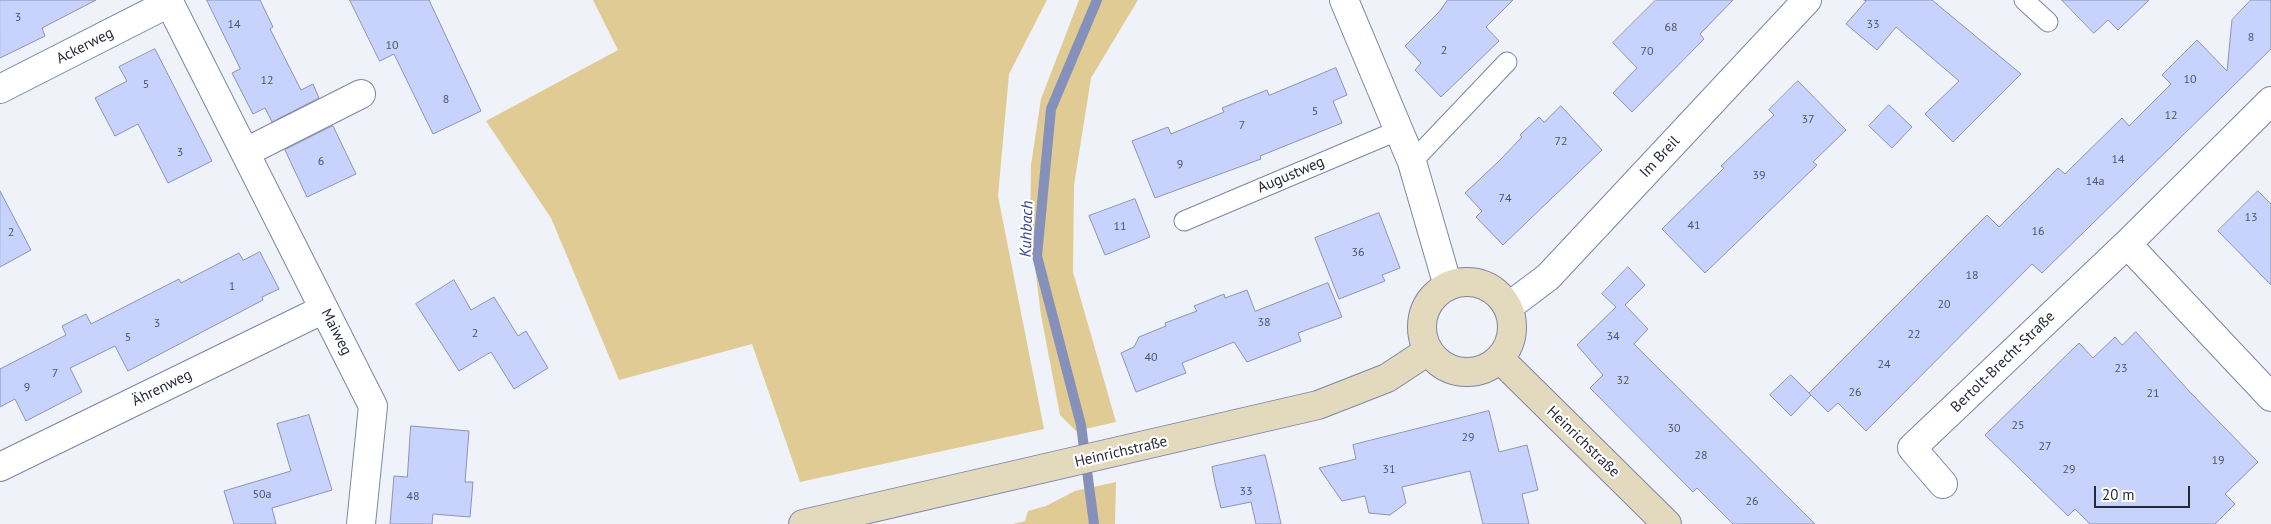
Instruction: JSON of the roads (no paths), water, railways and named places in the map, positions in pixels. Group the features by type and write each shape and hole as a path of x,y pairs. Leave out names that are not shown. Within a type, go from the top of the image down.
{"street":[{"name":"Im Breil","path":"1508,307 1548,277 1806,0"},
{"name":"Ackerweg","path":"0,90 169,1"},
{"name":"Maiweg","path":"169,1 373,406 361,524"},
{"path":"1348,2 1412,162 1448,286"},
{"path":"246,152 362,94"},
{"name":"Bertolt-Brecht-Straße","path":"1943,484 1912,448 2127,244 2271,101"},
{"path":"2127,244 2271,396"},
{"path":"1461,282 1482,284 1500,295 1508,307 1513,329 1511,340 1500,360 1486,368 1470,373 1454,371 1439,363 1428,351 1422,333 1423,314 1432,297 1448,286 1461,282"},
{"name":"Ährenweg","path":"0,467 324,309"},
{"name":"Heinrichstraße","path":"803,524 1318,405 1387,378 1428,351"},
{"name":"Heinrichstraße","path":"1500,360 1667,524"}],"lane":[{"path":"2024,0 2048,22"},
{"path":"1412,162 1507,62"},
{"name":"Augustweg","path":"1184,220 1399,130"}],"waterway":[{"name":"Kuhbach","path":"1094,524 1081,425 1037,256 1051,109 1097,0"}]}
